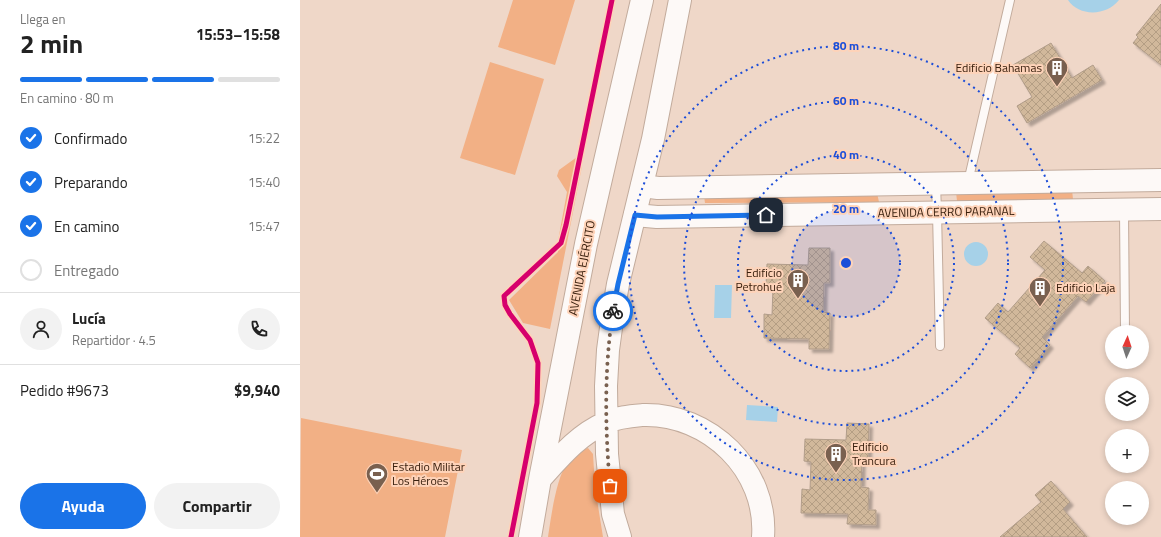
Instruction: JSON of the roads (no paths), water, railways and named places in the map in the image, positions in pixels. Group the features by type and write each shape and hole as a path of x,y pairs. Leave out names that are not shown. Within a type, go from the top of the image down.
{"main road":[{"name":"AVENIDA EJÉRCITO","path":"530,537 586,244 642,0"},
{"path":"616,537 612,514 606,422 607,364 613,312 618,284 653,139 680,0"},
{"path":"642,186 658,188 1161,180"},
{"path":"1124,181 1124,209"},
{"name":"AVENIDA CERRO PARANAL","path":"635,215 657,217 1161,209"},
{"path":"540,479 562,454 579,438 606,422 627,416 638,415 670,417 695,426 721,442 745,468 758,494 763,520 763,537"},
{"path":"612,514 620,537"}],"lane":[{"path":"968,183 1010,0"},
{"path":"936,184 940,346"},
{"path":"1124,209 1126,325"}],"water":[{"path":"1068,0 1119,0 1108,9 1100,12 1086,12 1073,6"},
{"path":"976,242 985,245 988,254 985,263 976,266 967,263 964,254 967,245"},
{"path":"715,285 732,285 731,318 714,318"},
{"path":"747,405 778,407 777,422 746,420"}],"place":[{"name":"Edificio Bahamas","path":"1057,88"},
{"name":"Edificio Petrohué","path":"798,300"},
{"name":"Edificio Laja","path":"1040,308"},
{"name":"Edificio Trancura","path":"836,474"},
{"name":"Estadio Militar Los Héroes","path":"377,494"}]}
